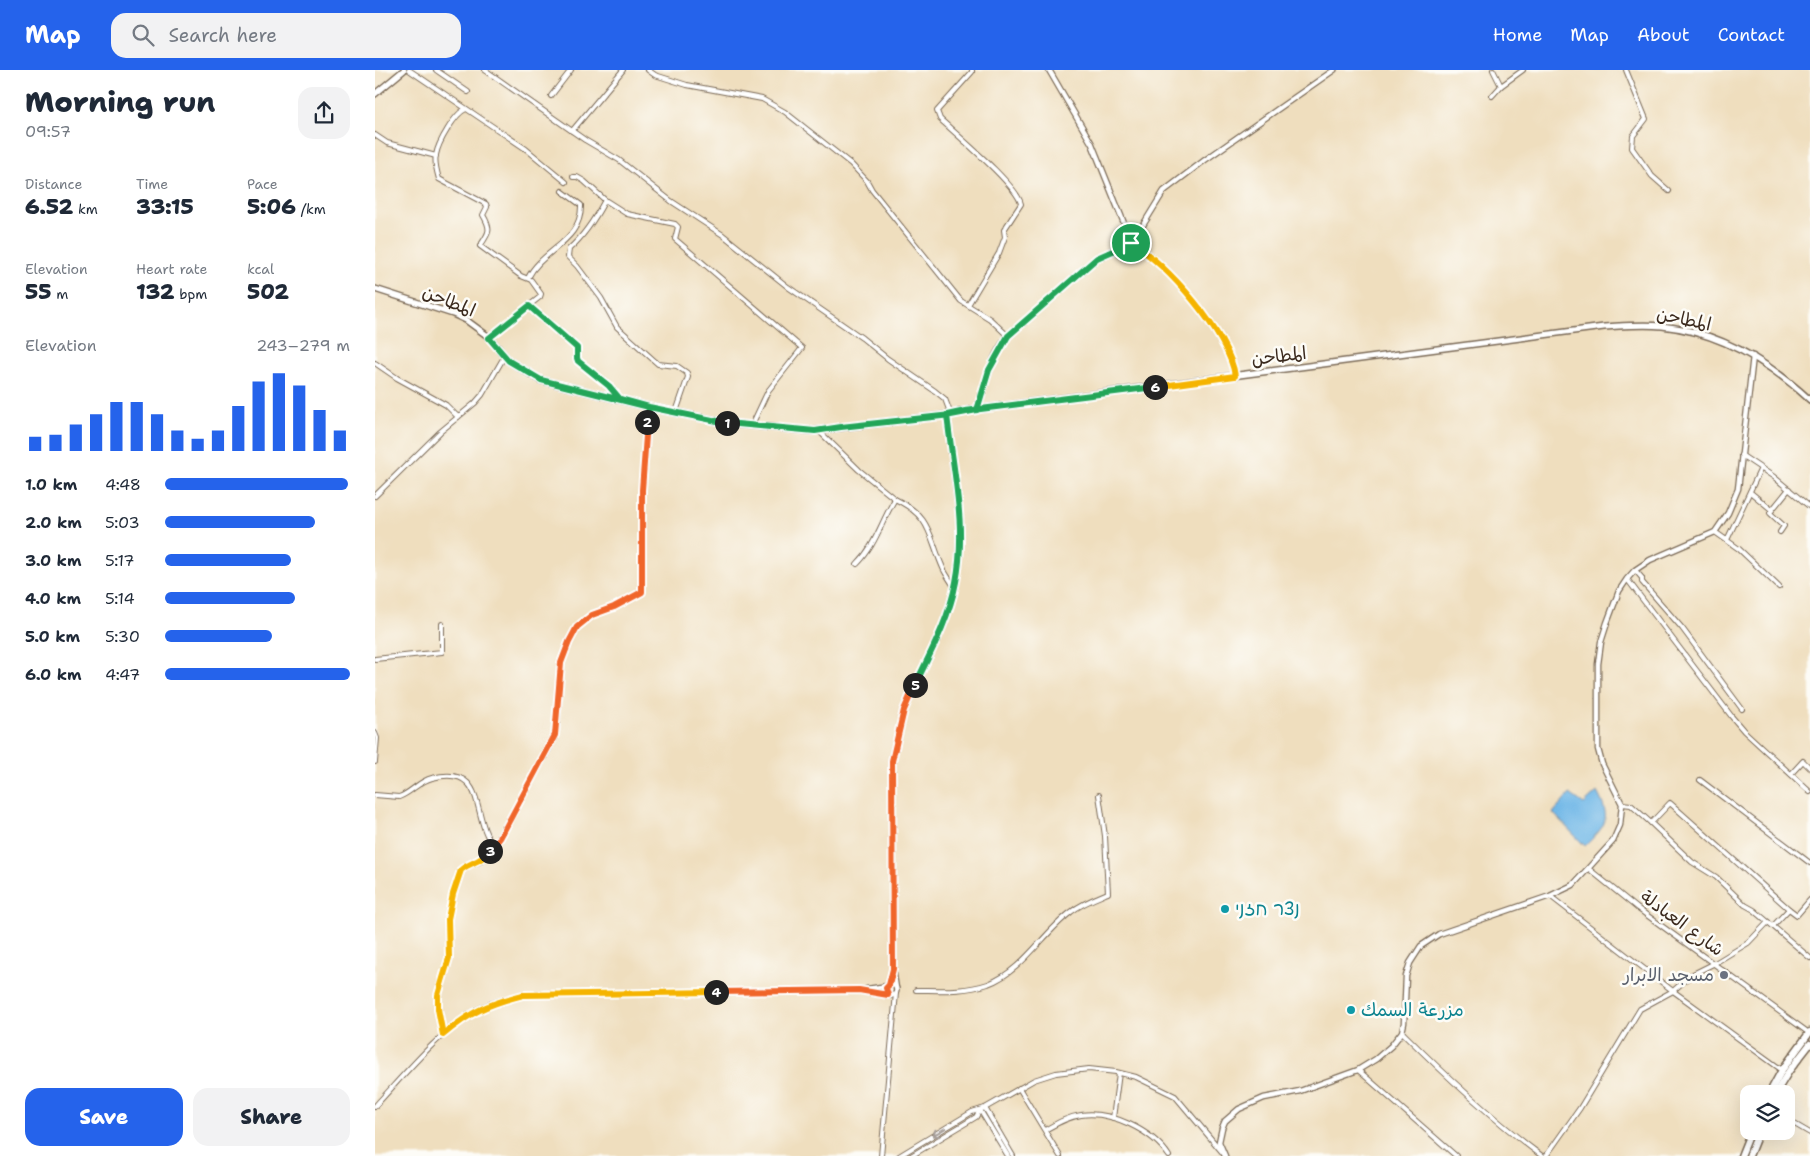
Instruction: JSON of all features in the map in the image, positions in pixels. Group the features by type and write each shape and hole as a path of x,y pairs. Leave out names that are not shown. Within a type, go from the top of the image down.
{"highway":[{"path":"1774,1085 1781,1070 1810,1033"},
{"path":"1780,1085 1810,1044"},
{"path":"1741,1156 1747,1140"},
{"path":"1749,1156 1755,1140"}],"main road":[{"path":"375,94 404,70"},
{"name":"المطاحن","path":"375,289 453,314 479,328 504,357 523,371 541,380 649,407 733,424 812,431 949,415 1597,328 1638,325 1661,326 1696,333 1723,342 1753,356 1787,380 1810,400"}],"street":[{"path":"409,70 526,149 566,182"},
{"path":"436,70 468,92"},
{"path":"485,70 572,131 619,160 671,201 723,235 788,287 862,338 888,359 935,390 945,399 949,415 960,522 959,558 955,588 941,631 904,710 892,761 893,993 895,1000 881,1156"},
{"path":"551,96 571,70"},
{"path":"572,131 623,70"},
{"path":"648,70 655,75 687,85 762,99 785,112 851,164 867,181 872,190 961,301 990,319 1008,336"},
{"path":"968,305 999,253 1005,237 1004,230 1021,204 1020,198 979,153 940,119 938,115 937,111 972,70"},
{"path":"1049,70 1092,144 1115,198 1131,243 1142,249 1156,261 1204,314 1229,353 1234,366 1235,376"},
{"path":"977,410 989,370 1008,336 1097,258 1131,243 1164,191 1334,70"},
{"path":"1493,70 1501,86"},
{"path":"1491,96 1523,70"},
{"path":"1626,70 1646,119 1633,136 1632,148 1652,176 1669,191"},
{"path":"466,109 453,120 436,156 439,179 487,205 483,213 489,225 489,231 480,246 521,276 528,278 541,294 489,338"},
{"path":"375,135 387,143 436,156"},
{"path":"573,176 577,176 605,200 627,214 675,224 678,228 675,239 802,348 768,391 752,425"},
{"path":"528,278 535,266 576,228 581,205 561,191"},
{"path":"605,200 583,237 569,249 568,257 601,298 617,327 658,364 677,366 687,372 688,377 676,412"},
{"path":"529,306 577,348 578,361 609,386 620,399"},
{"path":"1224,1155 1219,1142 1222,1128 1225,1121 1239,1109 1264,1098 1300,1091 1358,1070 1383,1053 1402,1032 1406,976 1410,963 1421,946 1439,934 1550,896 1573,884 1613,841 1620,825 1622,804 1601,764 1598,749 1598,664 1601,642 1619,591 1635,570 1650,560 1715,532 1728,513 1738,489 1753,356"},
{"path":"375,496 440,432 482,395 504,357"},
{"path":"375,363 397,378 446,405 458,417"},
{"path":"443,1035 438,1009 438,995 449,958 448,919 453,894 461,870 464,867 479,862 494,846 555,735 561,663 577,627 592,615 614,607 642,592 642,490 649,407"},
{"path":"819,431 859,470 895,499 909,506 924,521 943,568 955,588"},
{"path":"1741,455 1789,489 1810,507"},
{"path":"1727,540 1761,468"},
{"path":"1780,532 1784,526 1770,513 1789,489"},
{"path":"1750,492 1772,510"},
{"path":"857,564 872,546 885,516 895,499"},
{"path":"1715,532 1727,540 1779,587"},
{"path":"1635,570 1682,628 1742,709"},
{"path":"1627,579 1744,731 1810,792"},
{"path":"375,658 441,652 442,624"},
{"path":"375,734 377,738 375,762"},
{"path":"1791,774 1803,761 1810,768"},
{"path":"375,795 399,797 431,778 450,776 461,779 473,788 489,841 494,846"},
{"path":"1700,780 1810,863"},
{"path":"916,990 961,990 976,987 1000,978 1016,967 1071,912 1085,903 1108,893 1105,836 1099,795"},
{"path":"1651,823 1669,803 1797,915 1810,900"},
{"path":"1622,804 1631,805 1692,862 1716,877 1745,905 1810,958"},
{"name":"شارع العبادلة","path":"1589,869 1637,908 1810,1033"},
{"path":"1550,896 1781,1070"},
{"path":"1773,926 1789,909"},
{"path":"1546,1156 1580,1108 1639,1009 1673,990 1691,975 1715,964 1748,943 1768,922"},
{"path":"893,969 886,990 893,993"},
{"path":"859,990 893,985 893,993"},
{"path":"375,1106 443,1035 476,1010 499,1001 523,995 859,990 893,993"},
{"path":"1402,1032 1469,1096 1542,1156"},
{"path":"899,1156 972,1112 985,1108 1034,1080 1056,1074 1089,1070 1136,1077 1175,1096 1224,1155"},
{"path":"1358,1070 1456,1156"},
{"path":"1113,1118 1119,1073"},
{"path":"1019,1088 1060,1156"},
{"path":"985,1108 1013,1156"},
{"path":"911,1156 976,1117 980,1110"},
{"path":"980,1110 1008,1156"},
{"path":"1045,1130 1067,1119 1082,1115 1113,1118 1130,1124 1149,1135 1169,1156"},
{"path":"1795,1124 1810,1133"}],"water":[{"path":"1597,792 1602,801 1605,822 1598,833 1585,846 1553,813 1570,794 1584,804"}],"place":[{"name":"נצר חזני","path":"1225,909"},
{"name":"مسجد الابرار","path":"1724,975"},
{"name":"مزرعة السمك","path":"1351,1010"}],"route":[{"path":"1131,243 1097,258 1008,336 986,376 977,410 951,415 933,416 865,425 828,428 815,431 733,424 649,407 620,399 609,386 578,361 577,348 529,306 489,338 504,357 523,371 541,380 649,407 642,490 642,592 614,607 592,615 577,627 561,663 557,723 555,735 549,749 510,816 500,838 486,856 479,862 464,867 459,874 448,919 449,958 438,995 438,1009 443,1035 476,1010 499,1001 523,995 812,990 859,990 888,995 886,988 889,985 893,969 892,761 904,710 941,631 948,611 956,583 959,558 960,522 956,486 950,437 947,415 965,411 977,410 1093,395 1235,376 1234,366 1229,353 1204,314 1156,261 1142,249 1131,243"}]}
